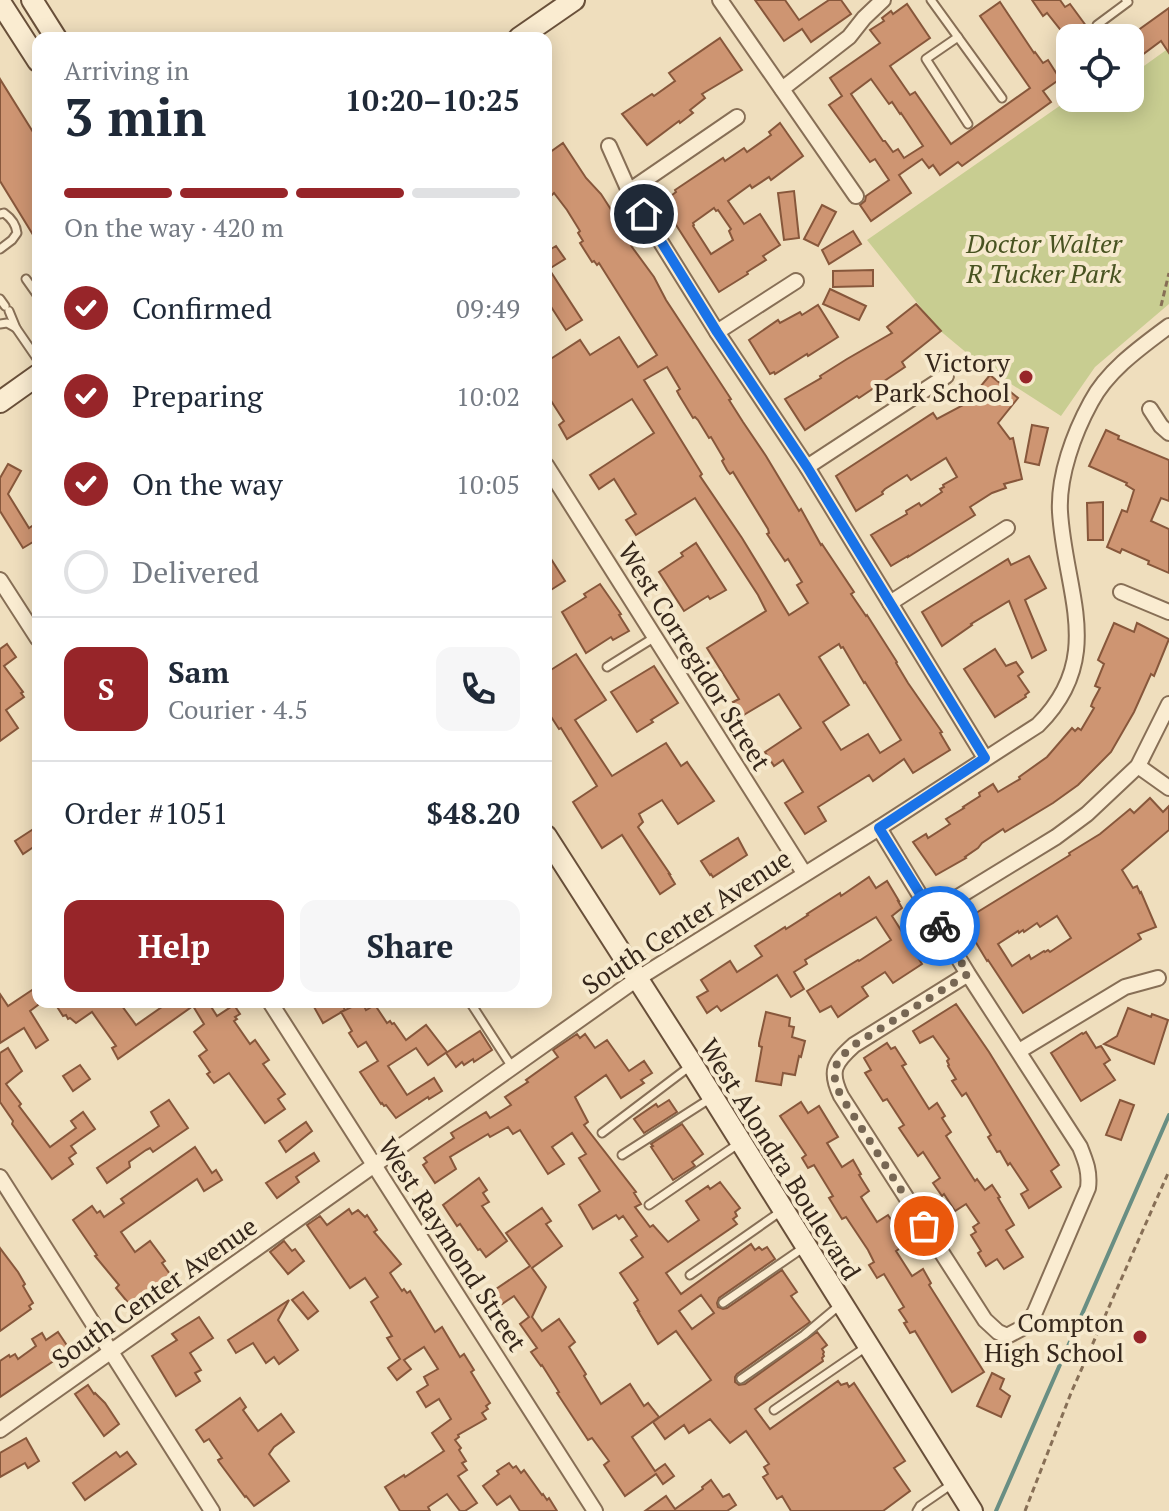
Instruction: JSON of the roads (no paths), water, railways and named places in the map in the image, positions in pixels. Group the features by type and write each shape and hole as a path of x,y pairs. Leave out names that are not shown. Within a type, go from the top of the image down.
{"main road":[{"path":"32,0 52,32"},
{"path":"528,32 574,0"},
{"path":"0,2 32,52"},
{"path":"0,402 32,378"},
{"name":"West Alondra Boulevard","path":"552,845 972,1511"}],"street":[{"path":"720,0 856,196"},
{"path":"782,89 849,37 883,0"},
{"path":"629,191 737,117"},
{"path":"609,146 629,191 717,332 807,467 985,758"},
{"path":"717,332 796,281"},
{"name":"South Center Avenue","path":"0,1430 637,979 1038,725 1054,709 1066,690 1074,667 1077,639 1075,605 1060,511 1069,458 1092,400 1108,378 1169,326"},
{"path":"807,467 946,376"},
{"path":"1150,409 1169,433"},
{"name":"West Corregidor Street","path":"552,477 804,873"},
{"path":"890,603 1007,528"},
{"path":"0,580 32,630"},
{"path":"1121,592 1169,612"},
{"path":"932,913 1056,837 1087,814 1138,766 1169,704"},
{"path":"1138,766 1169,788"},
{"path":"879,828 968,974 1080,1147 1090,1175 1088,1188 1035,1312 1026,1326 1007,1336 985,1320 834,1083 834,1069 840,1057 854,1045 968,974"},
{"path":"1019,1051 1125,987 1158,978"},
{"name":"West Raymond Street","path":"274,1008 595,1511"},
{"path":"0,1177 212,1511"}],"lane":[{"path":"931,0 1002,98"},
{"path":"1098,24 1128,2 1126,0"},
{"path":"958,37 926,59 968,124"},
{"path":"0,249 17,233 10,217 2,214"},
{"path":"26,279 32,288"},
{"path":"5,305 32,363"},
{"path":"0,324 7,323 16,328"},
{"path":"607,667 655,637"},
{"path":"474,1008 512,1067"},
{"path":"602,1133 692,1065"},
{"path":"622,1155 712,1097"},
{"path":"649,1205 740,1142"},
{"path":"690,1275 782,1211"},
{"path":"723,1303 805,1246"},
{"path":"741,1379 804,1335 841,1304"},
{"path":"774,1410 867,1346"},
{"path":"917,1511 953,1482"}],"waterway":[{"path":"996,1511 1169,1115"}],"place":[{"name":"Victory Park School","path":"1026,377"},
{"name":"Compton High School","path":"1140,1337"}],"park label":[{"name":"Doctor Walter R Tucker Park","path":"1044,258"}]}
